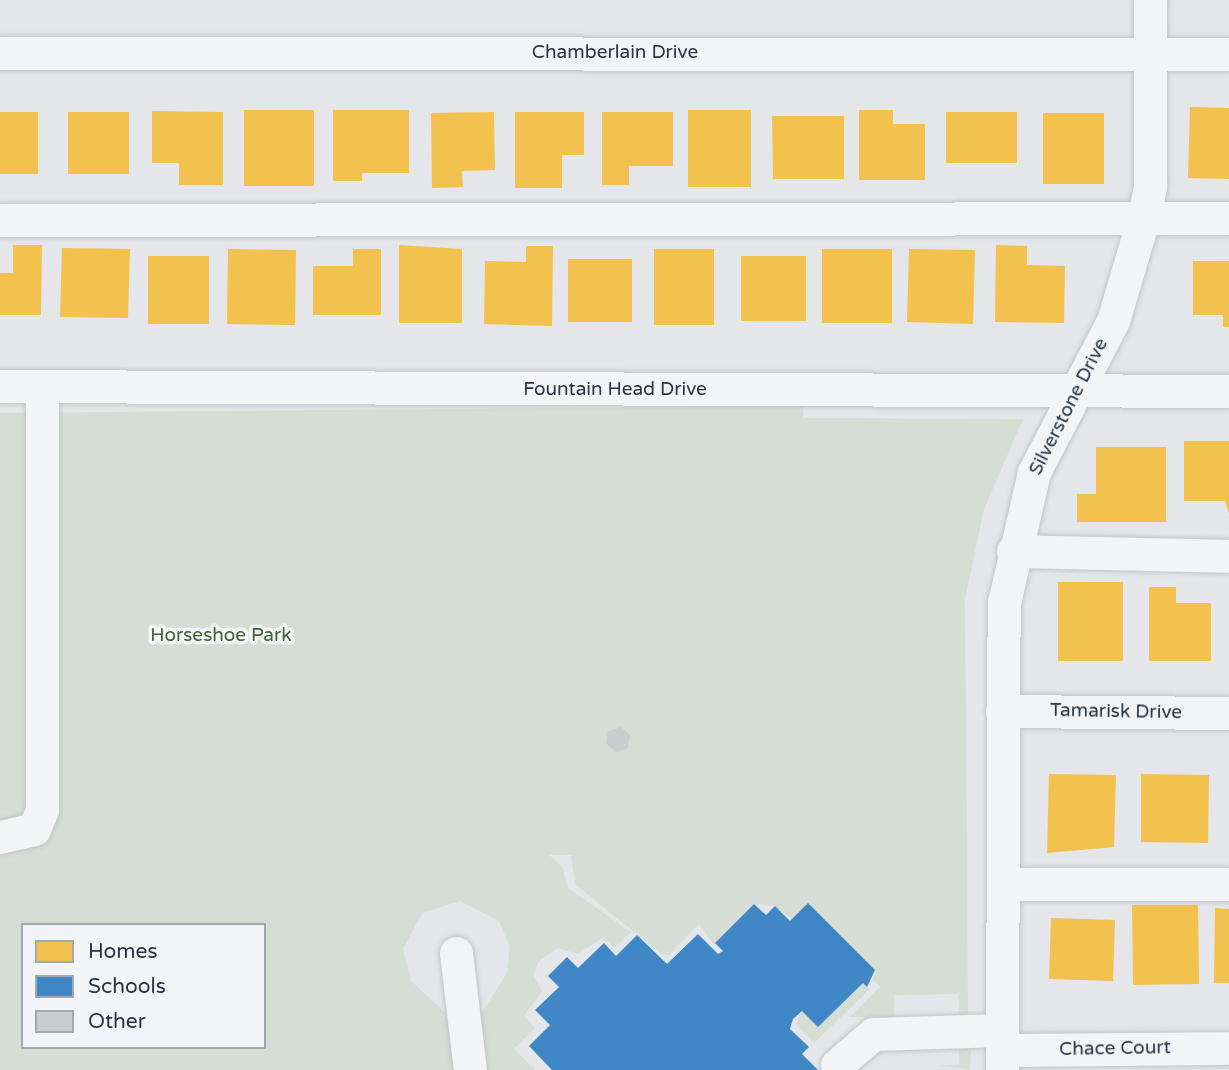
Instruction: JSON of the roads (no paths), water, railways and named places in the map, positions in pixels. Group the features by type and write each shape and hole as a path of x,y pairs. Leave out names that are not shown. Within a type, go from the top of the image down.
{"street":[{"name":"Silverstone Drive","path":"1002,1050 1004,603 1013,551 1034,472 1113,321 1143,220 1150,186 1150,0"},
{"name":"Chamberlain Drive","path":"0,53 1229,54"},
{"path":"0,220 1229,218"},
{"name":"Fountain Head Drive","path":"0,386 1076,393 1229,391"},
{"path":"0,837 34,829 42,810 42,386"},
{"path":"1013,551 1229,556"},
{"name":"Tamarisk Drive","path":"1002,710 1229,713"},
{"path":"1003,884 1229,884"},
{"path":"456,953 470,1070"},
{"name":"Chace Court","path":"837,1065 873,1034 1002,1050 1229,1048"}],"park label":[{"name":"Horseshoe Park","path":"221,636"}]}
